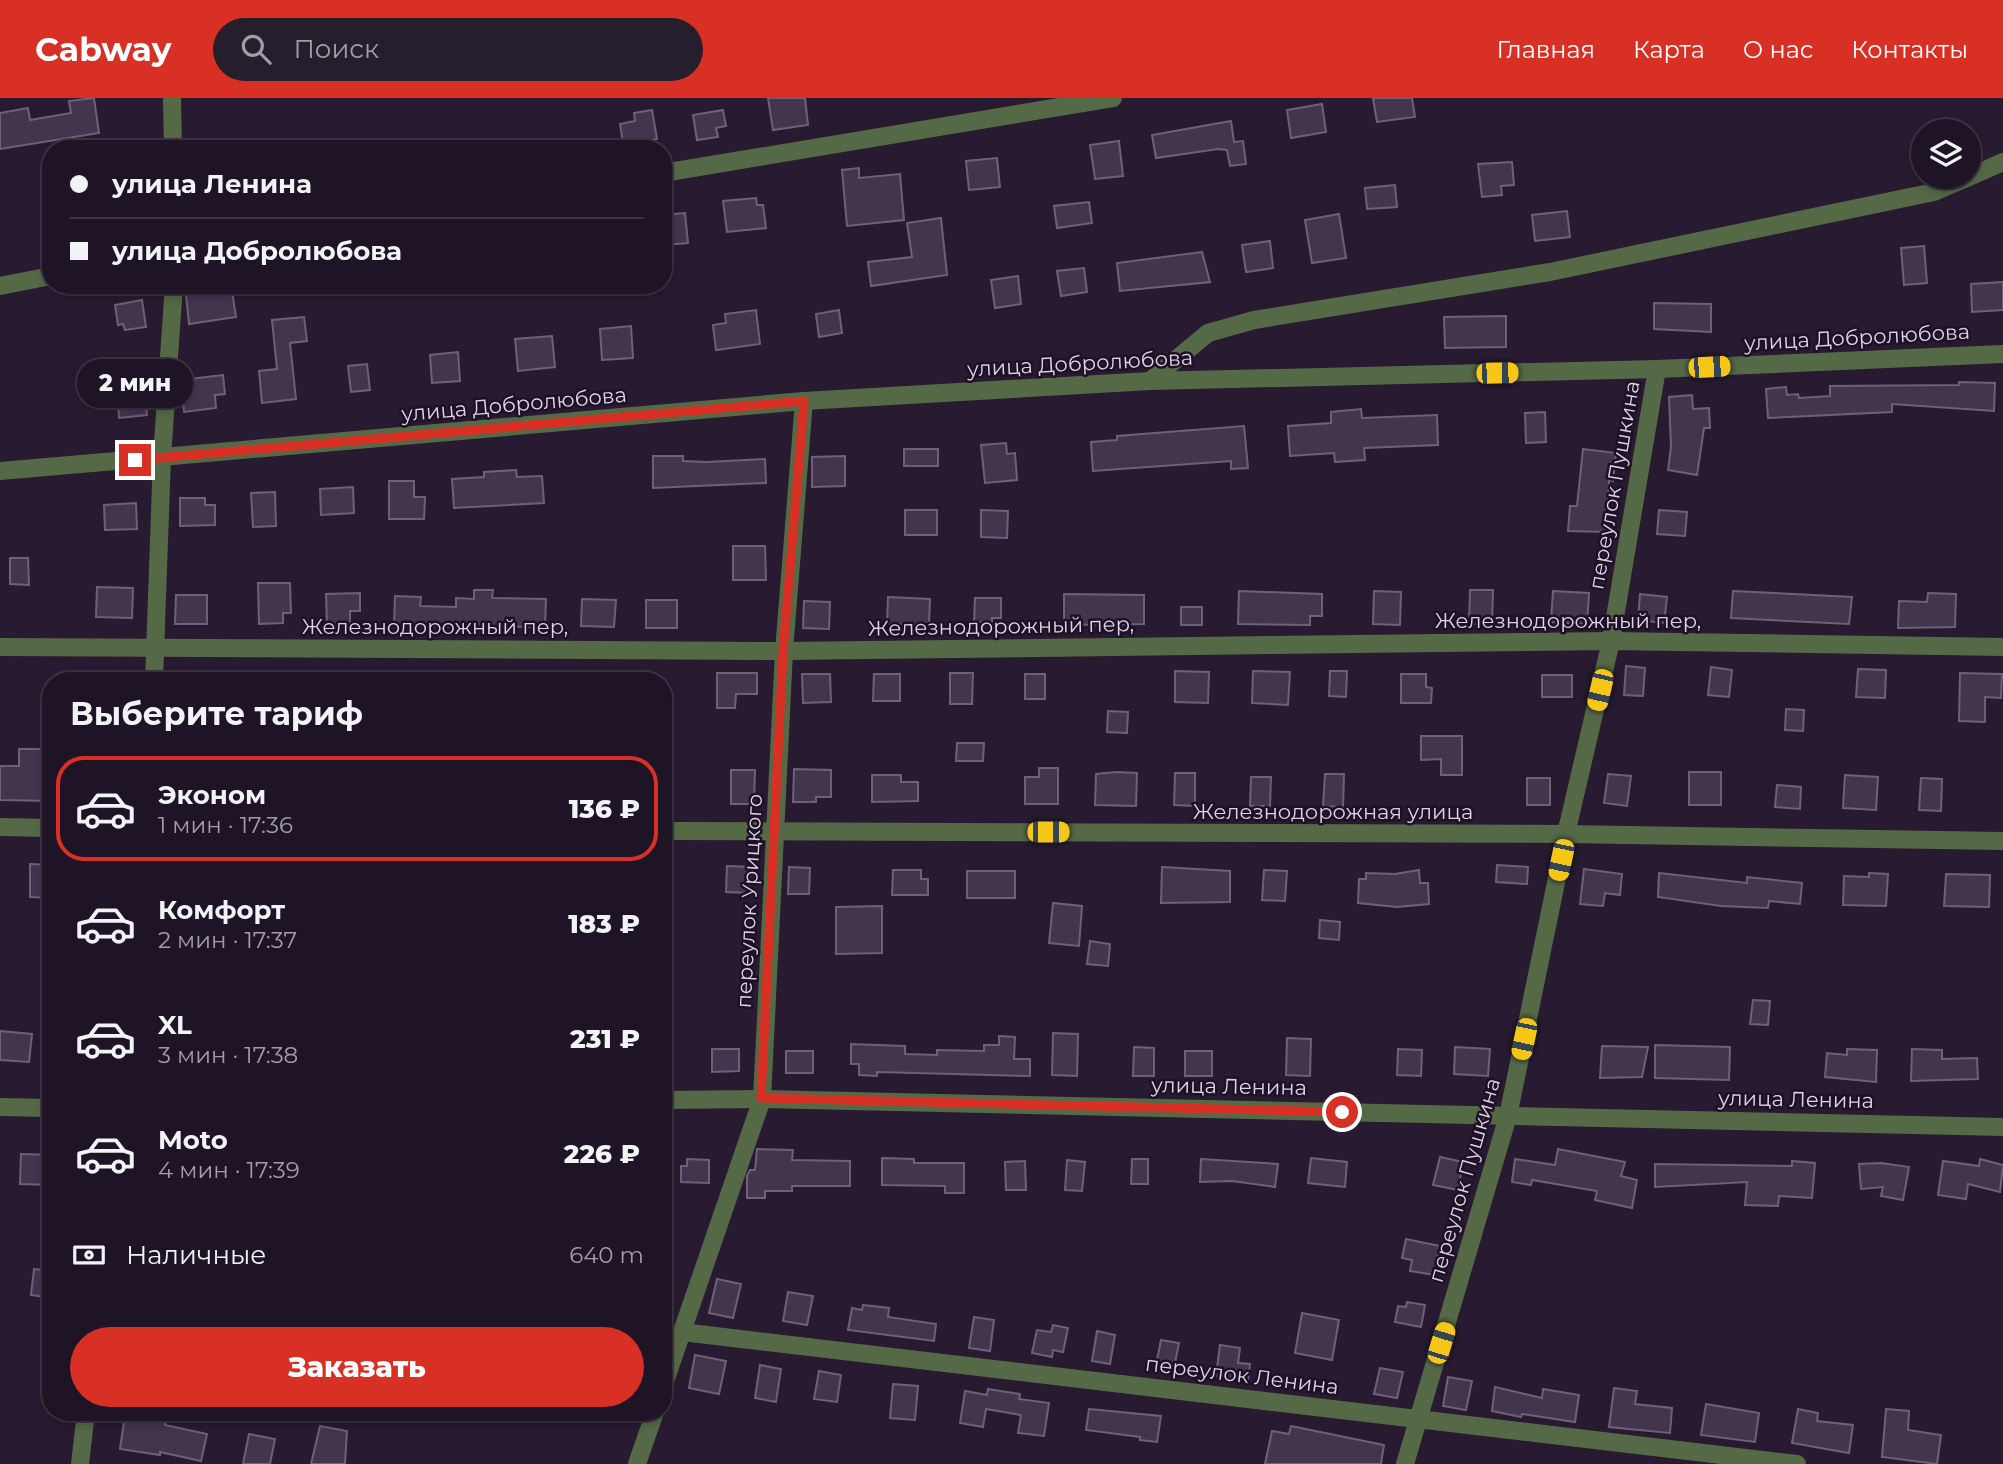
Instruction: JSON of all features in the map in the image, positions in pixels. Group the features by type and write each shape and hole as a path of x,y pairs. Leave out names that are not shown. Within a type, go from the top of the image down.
{"street":[{"path":"172,98 173,140"},
{"path":"672,172 1113,98"},
{"path":"1981,172 2003,162"},
{"path":"1150,381 1208,333 1254,320 1550,272 1941,189"},
{"path":"0,286 42,278"},
{"path":"154,672 162,457 173,294"},
{"name":"улица Добролюбова","path":"0,471 804,401 1150,381 1657,369 2003,354"},
{"name":"переулок Пушкина","path":"1405,1464 1508,1115 1566,834 1611,642 1657,369"},
{"name":"переулок Урицкого","path":"672,1361 761,1098 783,651 804,401"},
{"name":"Железнодорожный пер,","path":"0,647 783,651 1611,642 2003,647"},
{"path":"0,827 42,828"},
{"name":"Железнодорожная улица","path":"672,831 1566,834 2003,841"},
{"name":"улица Ленина","path":"672,1100 761,1098 2003,1127"},
{"path":"0,1107 42,1108"},
{"name":"переулок Ленина","path":"682,1332 1797,1464"},
{"path":"80,1464 85,1421"},
{"path":"637,1464 652,1421"}],"building":[{"path":"94,98 99,133 42,140 42,142 0,149 0,113 28,108 30,120 71,113 69,101"},
{"path":"768,98 805,98 808,125 773,130"},
{"path":"1373,98 1412,98 1415,117 1377,122"},
{"path":"1322,104 1326,132 1291,138 1287,110"},
{"path":"652,110 657,139 623,140 620,124 635,121 634,113"},
{"path":"723,110 726,126 716,128 718,137 697,140 693,115"},
{"path":"1231,121 1234,142 1243,141 1246,164 1230,166 1227,150 1218,149 1156,158 1152,135"},
{"path":"1119,141 1123,176 1095,179 1090,145"},
{"path":"997,158 1000,187 969,190 966,161"},
{"path":"1512,162 1514,185 1501,186 1502,195 1482,197 1478,164"},
{"path":"859,168 859,178 900,174 904,220 847,226 842,170"},
{"path":"1395,185 1397,207 1367,209 1365,188"},
{"path":"756,198 757,205 763,205 766,228 727,232 723,201"},
{"path":"1089,202 1092,223 1057,228 1054,206"},
{"path":"1567,211 1570,237 1535,241 1532,215"},
{"path":"685,213 688,243 672,244 672,214"},
{"path":"1339,214 1346,258 1312,263 1305,220"},
{"path":"941,218 947,275 871,286 868,262 912,257 907,223"},
{"path":"1270,241 1273,268 1246,272 1242,245"},
{"path":"1924,246 1927,283 1904,285 1901,248"},
{"path":"1202,252 1210,282 1120,291 1117,263"},
{"path":"1084,268 1087,292 1061,296 1057,271"},
{"path":"1018,276 1021,304 995,308 991,280"},
{"path":"2003,282 2003,310 1972,312 1971,284"},
{"path":"186,294 232,294 236,317 189,324"},
{"path":"142,300 146,327 125,330 123,324 118,325 115,305"},
{"path":"1654,303 1711,304 1711,332 1654,329"},
{"path":"756,310 760,344 716,350 713,325 726,323 725,314"},
{"path":"839,310 842,333 819,337 816,314"},
{"path":"1506,316 1506,347 1445,348 1444,317"},
{"path":"304,317 307,341 290,343 296,399 262,403 259,371 277,369 272,320"},
{"path":"631,326 633,358 602,360 600,329"},
{"path":"552,336 555,367 518,371 515,339"},
{"path":"458,352 460,381 432,383 430,355"},
{"path":"367,364 370,390 351,392 348,366"},
{"path":"223,375 225,394 215,395 216,408 184,412 181,380"},
{"path":"1959,382 1995,383 1994,411 1892,404 1892,412 1768,418 1766,389 1786,387 1787,395 1798,394 1799,398 1830,396 1830,386 1959,385"},
{"path":"144,385 147,415 119,418 117,387"},
{"path":"1692,395 1693,409 1709,408 1710,428 1704,428 1697,475 1668,470 1671,447 1669,397"},
{"path":"1361,409 1362,418 1437,415 1438,445 1364,448 1365,460 1335,462 1334,453 1290,456 1288,426 1331,423 1331,412"},
{"path":"1545,412 1546,442 1526,443 1525,413"},
{"path":"1244,426 1248,468 1231,469 1231,461 1093,471 1091,442 1117,440 1117,436"},
{"path":"1006,443 1007,454 1015,453 1017,480 985,483 981,445"},
{"path":"904,449 938,449 938,466 904,466"},
{"path":"1583,449 1616,453 1613,481 1609,480 1607,532 1568,531 1570,506 1577,506"},
{"path":"653,456 683,456 683,461 707,462 765,459 766,483 653,488"},
{"path":"845,456 845,486 812,487 812,457"},
{"path":"516,470 517,477 542,476 544,503 454,508 452,479 484,477 484,472"},
{"path":"389,481 414,481 414,497 425,497 424,519 389,519"},
{"path":"353,487 354,513 321,515 320,489"},
{"path":"275,492 276,526 253,527 251,493"},
{"path":"180,498 205,498 205,505 215,505 215,525 180,526"},
{"path":"136,503 137,529 105,530 104,505"},
{"path":"905,510 937,510 937,535 905,535"},
{"path":"981,510 1008,511 1007,538 981,537"},
{"path":"1659,510 1687,512 1685,536 1657,534"},
{"path":"733,546 765,546 766,580 733,580"},
{"path":"10,558 28,558 29,585 10,584"},
{"path":"258,583 290,583 291,613 283,613 283,623 259,624"},
{"path":"97,587 133,588 132,618 96,617"},
{"path":"474,590 493,590 492,598 546,599 545,627 394,626 395,596 421,597 420,606 456,607 456,598 474,599"},
{"path":"1470,590 1493,590 1492,625 1469,624"},
{"path":"1239,591 1322,594 1322,616 1310,616 1310,625 1238,624"},
{"path":"1374,591 1401,592 1400,625 1373,624"},
{"path":"1553,591 1589,593 1587,624 1551,622"},
{"path":"1733,591 1852,597 1849,624 1731,618"},
{"path":"360,593 360,611 350,611 350,626 327,626 326,594"},
{"path":"1928,593 1956,594 1955,627 1898,628 1899,601 1927,602"},
{"path":"1064,594 1144,595 1144,624 1064,625"},
{"path":"1640,594 1667,597 1664,623 1638,620"},
{"path":"176,595 207,595 207,624 175,624"},
{"path":"888,597 930,599 929,625 887,624"},
{"path":"975,598 1001,598 1001,618 992,618 992,622 974,622"},
{"path":"582,599 616,600 614,627 581,626"},
{"path":"646,600 677,600 677,628 646,628"},
{"path":"804,601 830,602 829,629 803,628"},
{"path":"1181,607 1202,607 1202,625 1181,625"},
{"path":"1626,666 1645,668 1643,696 1624,695"},
{"path":"1711,667 1732,670 1729,697 1708,695"},
{"path":"1858,669 1886,670 1885,698 1856,697"},
{"path":"1175,671 1209,672 1208,703 1175,702"},
{"path":"1253,671 1290,672 1288,705 1252,703"},
{"path":"1330,671 1347,671 1346,697 1329,696"},
{"path":"717,673 757,673 757,694 736,694 735,708 717,708"},
{"path":"950,673 973,673 972,704 950,704"},
{"path":"1960,673 2002,674 2001,698 1985,697 1985,722 1959,721"},
{"path":"802,674 830,674 831,702 803,703"},
{"path":"874,674 900,674 900,701 873,701"},
{"path":"1025,674 1045,674 1045,699 1025,699"},
{"path":"1401,674 1426,674 1426,687 1432,688 1431,703 1401,703"},
{"path":"1542,675 1572,675 1572,697 1542,697"},
{"path":"1786,709 1804,710 1803,731 1785,730"},
{"path":"1108,711 1128,712 1127,733 1107,732"},
{"path":"1421,736 1462,736 1462,775 1441,775 1441,759 1421,760"},
{"path":"957,743 984,743 983,761 956,761"},
{"path":"19,749 42,749 42,801 0,800 0,766 19,766"},
{"path":"1039,768 1058,768 1058,804 1025,804 1025,777 1039,777"},
{"path":"794,769 831,770 831,797 816,797 816,802 793,802"},
{"path":"731,770 755,770 754,804 731,804"},
{"path":"1689,772 1721,772 1721,805 1689,805"},
{"path":"1137,773 1136,806 1095,805 1096,774"},
{"path":"1175,773 1195,773 1195,806 1174,805"},
{"path":"1325,774 1344,774 1343,807 1323,806"},
{"path":"1608,774 1631,776 1627,806 1604,803"},
{"path":"872,775 901,775 901,782 918,782 918,801 872,802"},
{"path":"1845,775 1878,777 1876,810 1843,808"},
{"path":"1251,777 1271,777 1270,806 1250,806"},
{"path":"1527,778 1550,778 1550,805 1527,805"},
{"path":"1921,778 1942,779 1941,811 1919,810"},
{"path":"1777,785 1801,787 1800,809 1775,807"},
{"path":"30,864 42,865 42,898 30,897"},
{"path":"1497,865 1528,867 1527,884 1496,882"},
{"path":"727,866 750,867 749,893 726,892"},
{"path":"789,867 810,868 809,894 788,894"},
{"path":"1162,867 1230,871 1230,902 1161,903"},
{"path":"1584,869 1622,874 1620,895 1605,893 1603,906 1580,904"},
{"path":"893,870 921,870 921,879 928,879 928,895 892,895"},
{"path":"1264,870 1287,871 1285,901 1262,900"},
{"path":"1419,870 1420,883 1428,883 1429,904 1397,907 1358,903 1359,879 1366,879 1366,873 1395,874"},
{"path":"967,871 1015,871 1015,898 967,898"},
{"path":"1659,873 1747,883 1747,877 1802,883 1800,904 1769,901 1768,908 1721,906 1658,897"},
{"path":"1869,873 1888,874 1886,906 1843,905 1844,876 1869,877"},
{"path":"1946,874 1990,875 1989,907 1944,906"},
{"path":"1053,903 1082,906 1079,946 1049,943"},
{"path":"882,906 882,953 836,954 836,907"},
{"path":"1320,920 1340,922 1339,940 1319,938"},
{"path":"1090,941 1110,944 1108,966 1087,964"},
{"path":"1753,1000 1770,1001 1768,1025 1750,1024"},
{"path":"0,1031 32,1034 29,1062 0,1060"},
{"path":"1053,1033 1078,1034 1077,1076 1052,1075"},
{"path":"999,1036 1015,1037 1014,1059 1030,1059 1030,1076 877,1072 877,1076 859,1075 859,1064 851,1064 851,1044 905,1046 905,1054 937,1055 937,1050 984,1051 984,1045 999,1045"},
{"path":"1287,1038 1311,1039 1310,1076 1286,1075"},
{"path":"1655,1045 1730,1047 1729,1080 1655,1078"},
{"path":"1602,1046 1648,1047 1642,1077 1600,1078"},
{"path":"1134,1047 1154,1048 1154,1076 1133,1076"},
{"path":"1455,1047 1490,1049 1488,1076 1454,1074"},
{"path":"712,1049 739,1049 739,1071 712,1072"},
{"path":"1398,1049 1422,1050 1421,1076 1397,1075"},
{"path":"1847,1049 1877,1050 1876,1082 1825,1077 1827,1053 1847,1055"},
{"path":"1912,1049 1942,1050 1942,1059 1977,1058 1978,1079 1911,1081"},
{"path":"786,1051 813,1051 813,1073 786,1073"},
{"path":"1185,1051 1212,1051 1212,1076 1185,1076"},
{"path":"757,1149 793,1150 792,1160 850,1161 850,1186 792,1186 792,1191 765,1191 765,1198 747,1198 747,1176 750,1170 755,1170"},
{"path":"1558,1149 1625,1162 1621,1176 1637,1180 1632,1208 1595,1200 1597,1191 1532,1180 1531,1185 1512,1182 1515,1159 1555,1165"},
{"path":"21,1154 42,1155 42,1185 20,1184"},
{"path":"1440,1157 1463,1162 1458,1190 1433,1185"},
{"path":"882,1158 914,1159 914,1163 964,1163 964,1193 945,1193 945,1186 882,1185"},
{"path":"1311,1158 1347,1162 1345,1187 1308,1183"},
{"path":"687,1159 709,1160 709,1183 681,1182 681,1166 687,1166"},
{"path":"1132,1159 1148,1159 1148,1184 1131,1184"},
{"path":"1201,1159 1278,1164 1275,1187 1232,1181 1200,1182"},
{"path":"1980,1159 2003,1165 2000,1192 1968,1184 1966,1199 1938,1195 1943,1161 1979,1166"},
{"path":"1067,1160 1085,1162 1082,1191 1065,1190"},
{"path":"1025,1161 1026,1190 1006,1190 1005,1162"},
{"path":"1792,1161 1815,1163 1812,1198 1779,1196 1778,1206 1745,1205 1747,1182 1655,1187 1655,1164 1792,1166"},
{"path":"1881,1163 1909,1167 1903,1200 1881,1196 1883,1187 1861,1189 1859,1164"},
{"path":"1406,1239 1440,1246 1435,1275 1410,1271 1412,1260 1402,1258"},
{"path":"34,1269 42,1270 42,1297 31,1295"},
{"path":"717,1279 741,1284 733,1318 709,1313"},
{"path":"788,1292 813,1296 807,1325 783,1321"},
{"path":"1407,1302 1425,1305 1421,1327 1395,1322 1398,1306 1406,1307"},
{"path":"863,1305 889,1308 888,1317 936,1324 934,1341 848,1330 852,1308 862,1310"},
{"path":"1302,1313 1339,1320 1332,1360 1295,1353"},
{"path":"974,1317 994,1320 990,1351 969,1348"},
{"path":"1053,1325 1068,1328 1063,1352 1053,1350 1052,1357 1032,1353 1037,1330 1051,1332"},
{"path":"1097,1331 1115,1335 1110,1364 1092,1361"},
{"path":"1161,1340 1179,1343 1173,1373 1155,1370"},
{"path":"1220,1345 1240,1348 1238,1363 1250,1364 1248,1380 1216,1376"},
{"path":"695,1355 726,1361 719,1394 689,1388"},
{"path":"760,1365 781,1369 776,1402 755,1398"},
{"path":"1380,1368 1403,1372 1397,1398 1374,1394"},
{"path":"819,1371 841,1375 837,1402 814,1399"},
{"path":"1448,1377 1472,1381 1466,1410 1443,1406"},
{"path":"893,1384 918,1386 915,1420 890,1418"},
{"path":"1495,1387 1542,1398 1543,1389 1579,1395 1575,1422 1522,1414 1521,1417 1492,1411"},
{"path":"1614,1388 1637,1391 1635,1404 1672,1408 1670,1433 1609,1427"},
{"path":"988,1389 1020,1394 1019,1399 1049,1403 1044,1436 1018,1433 1021,1415 986,1409 983,1427 960,1423 965,1391 987,1395"},
{"path":"1706,1404 1759,1413 1755,1442 1701,1435"},
{"path":"1089,1409 1161,1416 1157,1442 1086,1430"},
{"path":"1798,1409 1818,1413 1817,1421 1853,1425 1849,1453 1792,1443"},
{"path":"1886,1409 1909,1411 1908,1430 1941,1435 1937,1464 1882,1457"},
{"path":"124,1421 165,1421 165,1425 207,1434 201,1461 160,1452 160,1455 120,1449"},
{"path":"320,1426 347,1431 345,1464 311,1464"},
{"path":"1291,1426 1384,1445 1381,1464 1265,1464 1272,1431 1289,1434"},
{"path":"249,1434 275,1439 270,1464 243,1464"}],"route":[{"path":"135,460 804,401 783,651 761,1098 1342,1112"}]}
